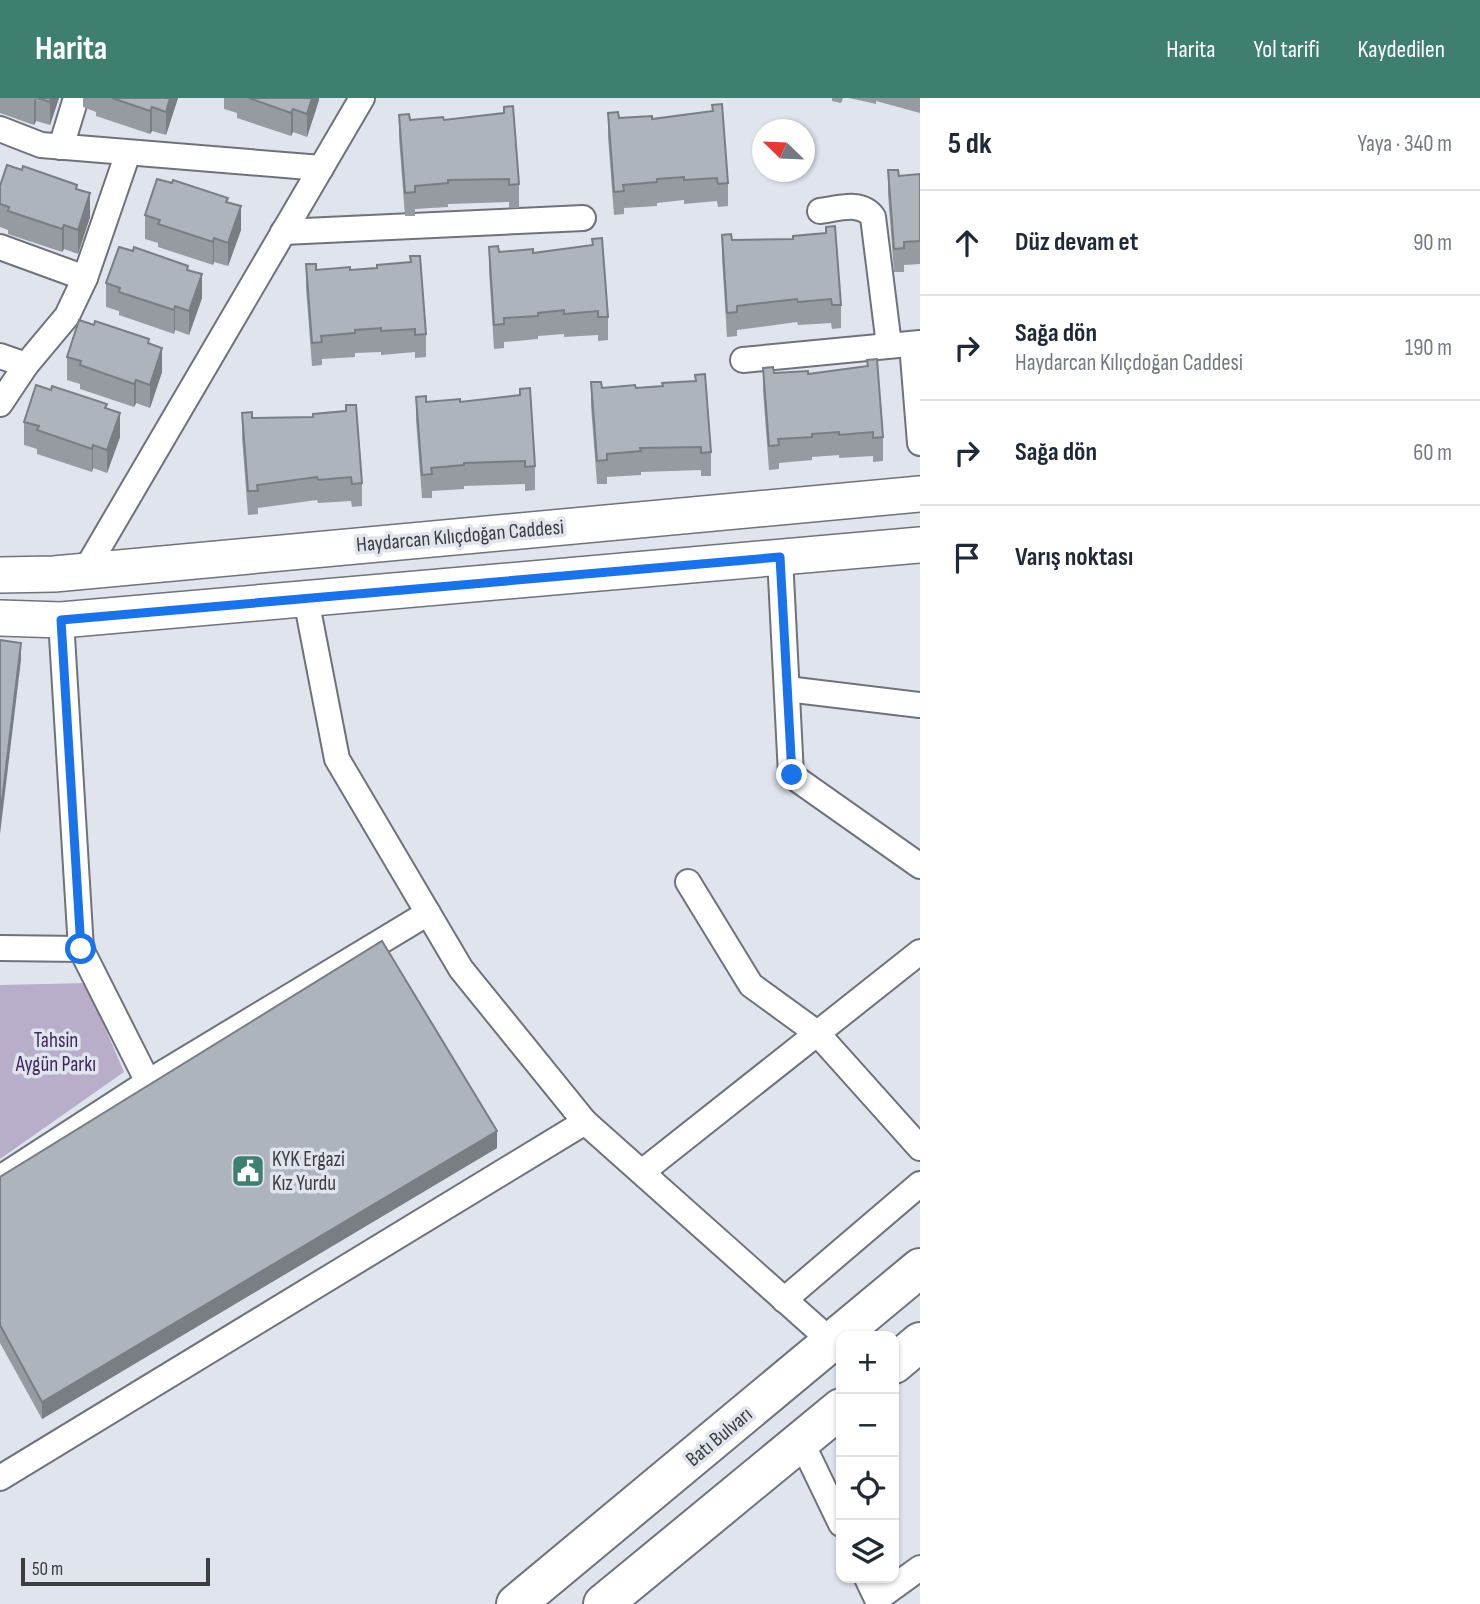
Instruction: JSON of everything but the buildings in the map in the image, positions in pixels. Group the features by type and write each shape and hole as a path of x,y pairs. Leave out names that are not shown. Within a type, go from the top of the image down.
{"main road":[{"name":"Haydarcan Kılıçdoğan Caddesi","path":"0,575 85,570 920,494"},
{"path":"0,618 61,620 920,545"},
{"name":"Batı Bulvarı","path":"516,1604 920,1268"},
{"path":"899,1360 920,1342"},
{"path":"604,1604 836,1412"}],"street":[{"path":"61,147 76,98"},
{"path":"85,570 362,98"},
{"path":"0,129 41,145 321,168"},
{"path":"0,404 26,365 67,316 85,278 128,153"},
{"path":"820,211 856,206 869,211 873,217 907,344 920,443"},
{"path":"283,232 583,218"},
{"path":"0,247 85,278"},
{"path":"743,360 907,344"},
{"path":"0,356 26,365"},
{"path":"780,557 792,775 920,866"},
{"path":"306,599 337,759 461,969 585,1122 832,1342"},
{"path":"61,620 81,949 148,1082"},
{"path":"787,689 920,705"},
{"path":"688,882 751,985 817,1033 920,1148"},
{"path":"0,1178 148,1082 428,913"},
{"path":"0,948 81,949"},
{"path":"642,1172 920,951"},
{"path":"0,1478 585,1122"},
{"path":"784,1300 920,1184"},
{"path":"801,1441 839,1520"},
{"path":"874,1593 920,1568"}],"green space":[{"name":"Tahsin Aygün Parkı","path":"86,983 124,1072 0,1159 0,985"}],"place":[{"name":"KYK Ergazi Kız Yurdu","path":"248,1171"}],"route":[{"path":"81,949 61,620 780,557 792,775"}]}
